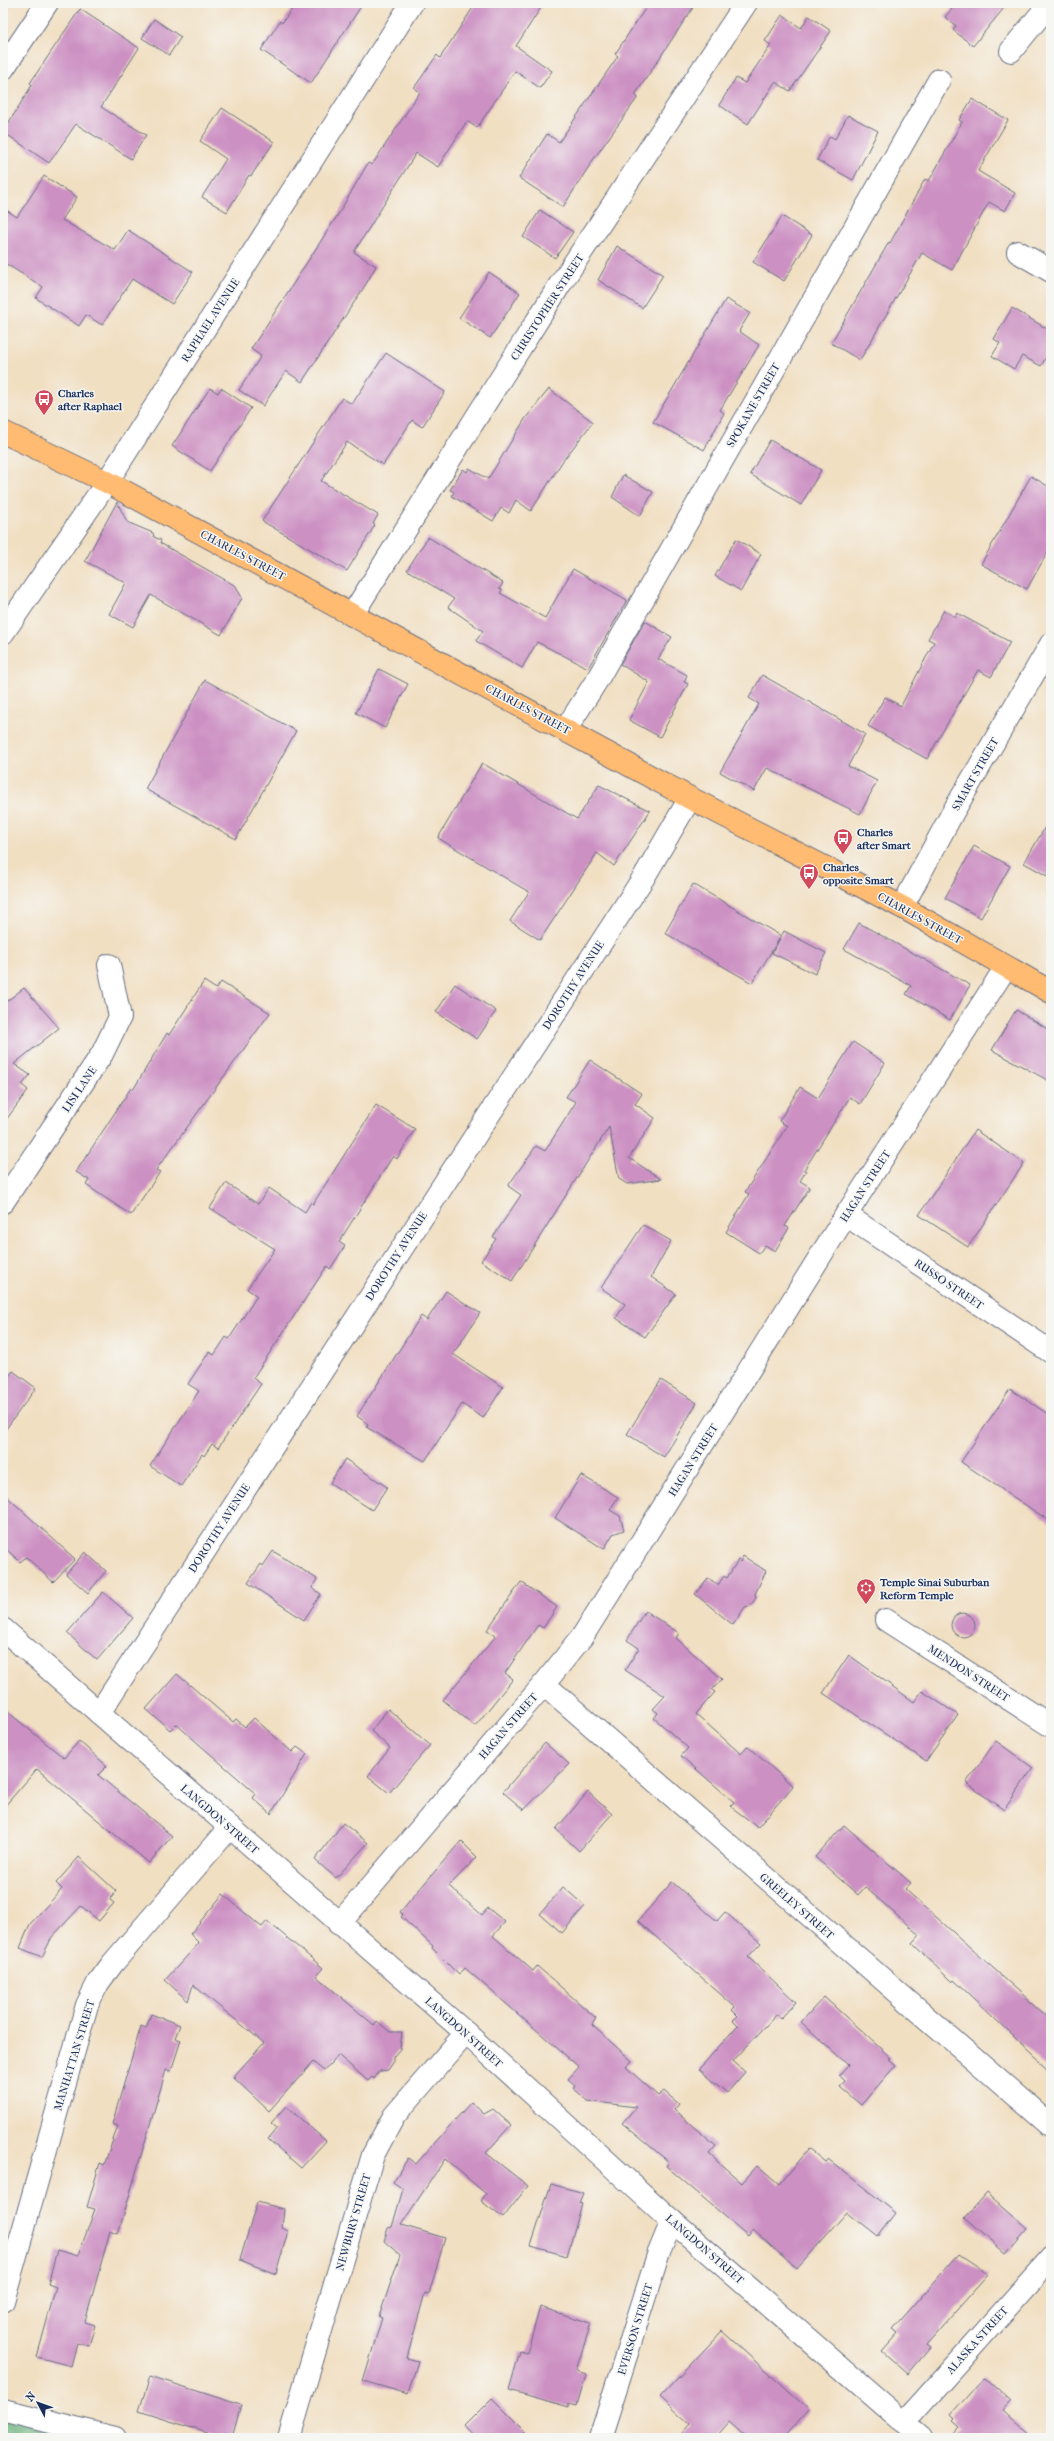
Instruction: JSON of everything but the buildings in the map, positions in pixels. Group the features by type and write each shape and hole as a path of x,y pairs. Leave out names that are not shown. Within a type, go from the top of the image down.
{"main road":[{"name":"CHARLES STREET","path":"3,432 107,482 566,729 690,798 902,907 1051,992"}],"street":[{"path":"3,69 47,3"},
{"name":"RAPHAEL AVENUE","path":"3,633 107,482 412,3"},
{"name":"CHRISTOPHER STREET","path":"352,614 559,286 746,3"},
{"path":"1011,51 1050,3"},
{"name":"SPOKANE STREET","path":"566,729 601,673 939,80"},
{"path":"1018,252 1051,271"},
{"name":"SMART STREET","path":"902,907 953,812 1051,644"},
{"name":"DOROTHY AVENUE","path":"99,1713 644,877 690,798"},
{"name":"LISI LANE","path":"3,1202 102,1054 120,1017 109,966"},
{"name":"HAGAN STREET","path":"340,1924 544,1684 582,1637 846,1215 1006,967"},
{"name":"RUSSO STREET","path":"846,1215 1051,1352"},
{"name":"MENDON STREET","path":"886,1620 1051,1726"},
{"name":"LANGDON STREET","path":"3,1629 466,2033 672,2221 922,2438"},
{"name":"GREELEY STREET","path":"544,1684 1051,2126"},
{"name":"MANHATTAN STREET","path":"3,2301 87,2005 98,1982 230,1827"},
{"name":"NEWBURY STREET","path":"289,2438 373,2154 394,2116 466,2033"},
{"name":"EVERSON STREET","path":"600,2438 658,2255 672,2221"},
{"name":"ALASKA STREET","path":"904,2423 1051,2258"},
{"path":"3,2410 115,2438"}],"green space":[{"path":"3,2408 108,2438 3,2438"}],"place":[{"name":"Charles after Raphael","path":"44,416"},
{"name":"Charles after Smart","path":"843,855"},
{"name":"Charles opposite Smart","path":"809,890"},
{"name":"Temple Sinai Suburban Reform Temple","path":"866,1605"}]}
